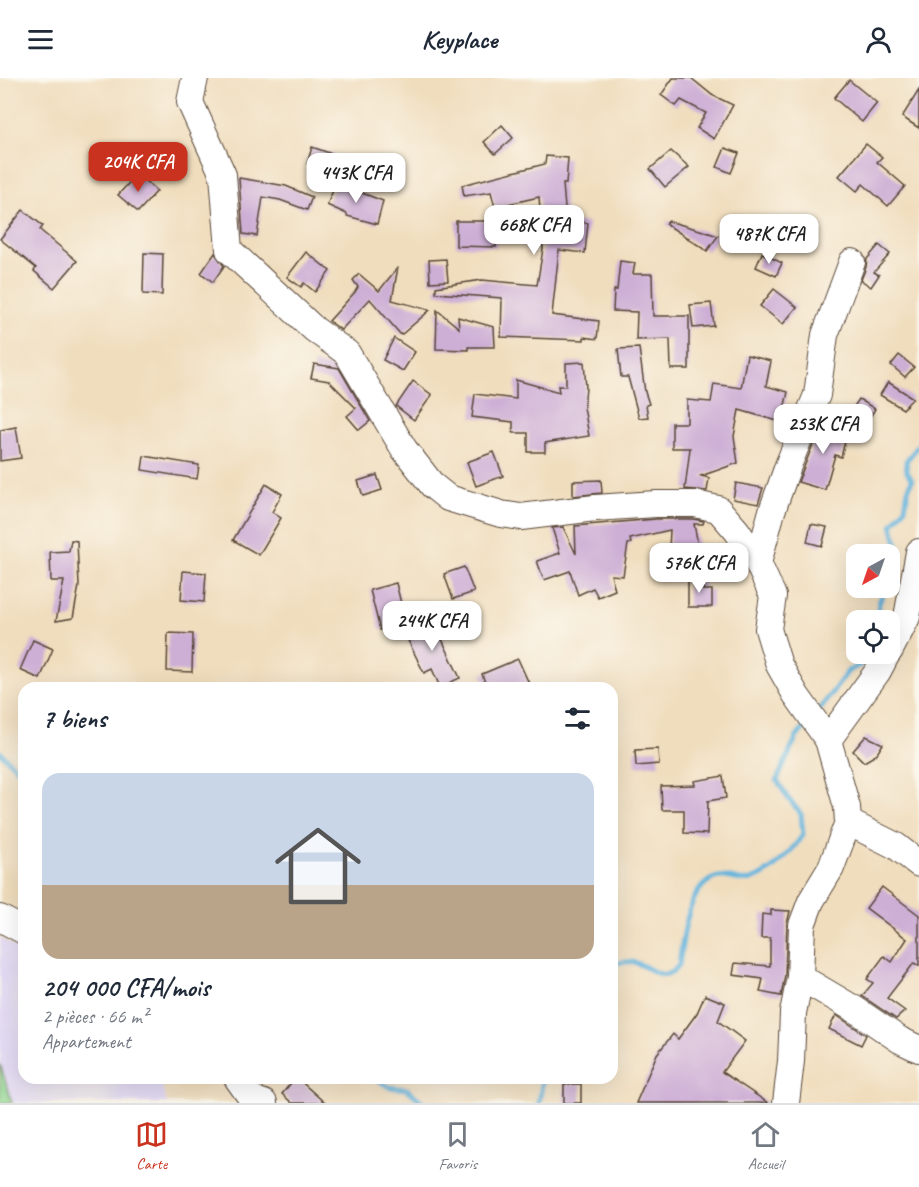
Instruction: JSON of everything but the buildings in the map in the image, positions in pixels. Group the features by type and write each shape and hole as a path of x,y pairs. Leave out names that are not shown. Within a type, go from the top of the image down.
{"street":[{"path":"195,78 190,102 223,175 229,250 314,328 347,353 404,449 433,486 448,498 520,517 594,508 656,504 695,504 718,509 737,531 758,563 773,596 768,629 779,665 796,695 825,736 847,807 848,822 831,868 811,901 802,925 800,977 793,1013 786,1103"},
{"path":"758,563 772,511 817,395 825,335 852,262"},
{"path":"900,629 907,616 919,552"},
{"path":"825,736 882,664"},
{"path":"848,822 896,846 919,864"},
{"path":"0,918 18,928"},
{"path":"800,977 856,1010 900,1040 919,1049"},
{"path":"241,1084 252,1099 264,1103"}],"shaded area":[{"path":"0,937 18,949 18,1084 161,1084 167,1103 0,1103"}],"green space":[{"path":"0,1064 12,1103 0,1103"}],"waterway":[{"path":"897,544 892,525 905,508 912,480 907,472 906,461 919,445"},
{"path":"878,610 881,598"},
{"path":"817,713 848,671 862,664"},
{"path":"618,963 632,962 661,974 673,971 679,965 685,927 693,900 700,889 708,881 719,877 747,881 759,877 780,862 792,849 803,835 801,814 777,780 796,738 807,724"},
{"path":"0,752 18,769"},
{"path":"384,1084 389,1087 407,1089 424,1103"},
{"path":"539,1103 542,1084"}]}
